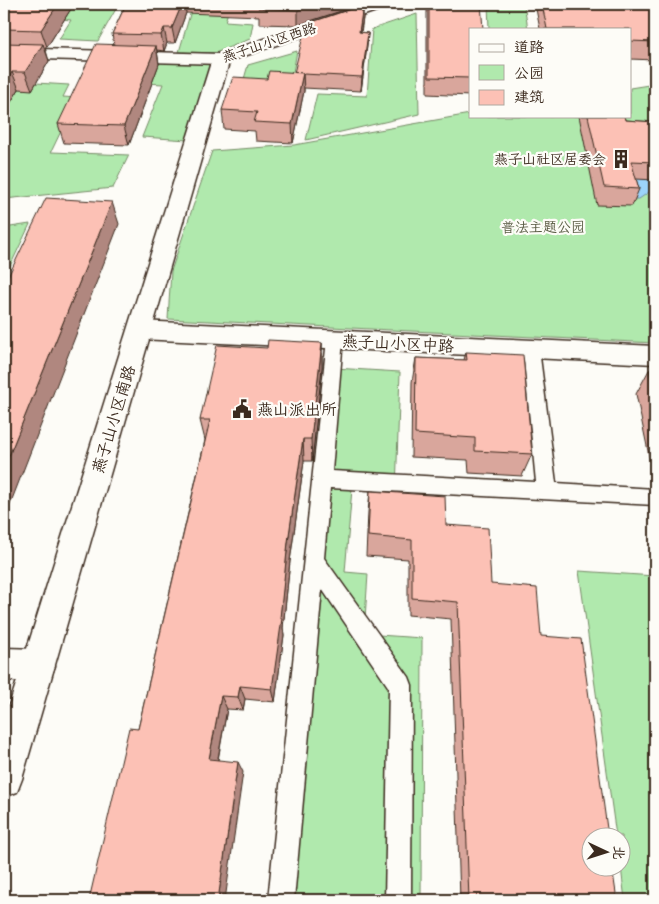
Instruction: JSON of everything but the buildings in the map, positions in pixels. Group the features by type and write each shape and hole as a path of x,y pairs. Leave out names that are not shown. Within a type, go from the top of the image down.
{"street":[{"name":"燕子山小区西路","path":"4,53 221,59 382,4"},
{"name":"燕子山小区南路","path":"4,779 221,59"},
{"name":"燕子山小区中路","path":"140,330 655,355"},
{"path":"4,664 38,666"}],"lane":[{"path":"282,900 335,339"},
{"path":"531,349 547,491"},
{"path":"323,479 655,497"},
{"path":"315,562 401,685 398,900"}],"green space":[{"path":"71,4 105,4 104,6 117,7 98,41 59,39 71,20 61,19"},
{"path":"193,4 231,4 225,21 253,23 250,39 215,53 179,52"},
{"path":"488,4 524,4 528,28 489,28"},
{"path":"417,14 419,114 306,140 317,94 367,96 372,29"},
{"path":"297,51 290,88 240,93 248,65"},
{"path":"156,61 214,64 188,140 142,137 163,84 146,83"},
{"path":"19,82 69,85 63,97 77,98 51,152 129,155 113,188 4,199 4,127 6,123 4,123 4,104"},
{"name":"普法主题公园","path":"655,84 655,343 168,319 171,271 212,151 294,145 469,114 469,118 632,118 632,88"},
{"path":"30,224 4,279 4,228"},
{"path":"334,368 400,372 396,492 352,489 345,572 368,574 364,634 422,638 421,900 281,900"},
{"path":"579,571 655,576 655,900 625,900 622,876 632,876 632,826 615,826"}],"water":[{"path":"622,167 655,169 655,188 639,199 613,199"}],"place":[{"name":"燕子山社区居委会","path":"621,159"},
{"name":"燕山派出所","path":"242,409"}]}
